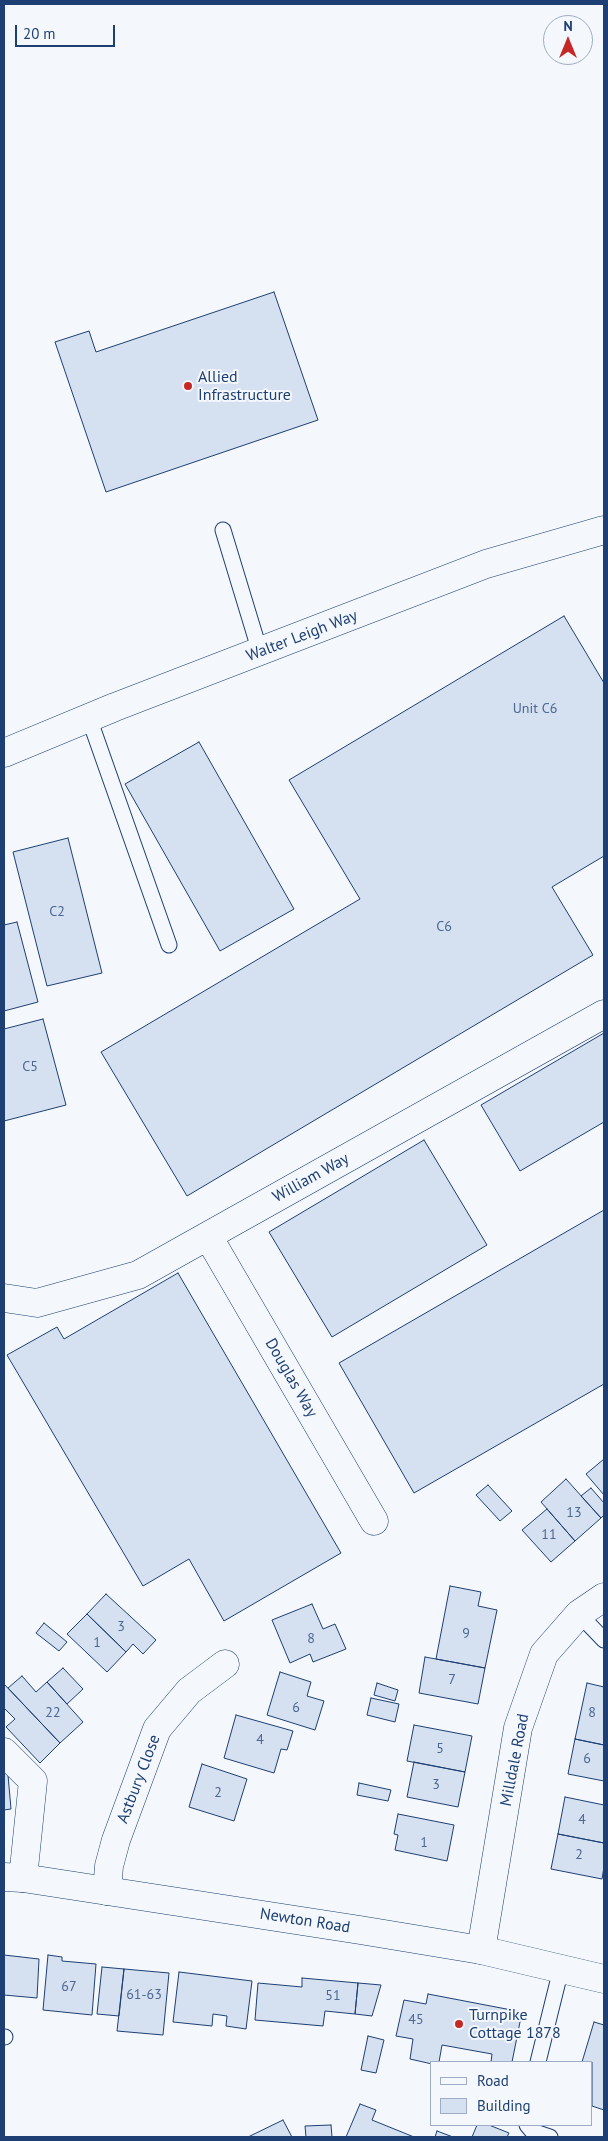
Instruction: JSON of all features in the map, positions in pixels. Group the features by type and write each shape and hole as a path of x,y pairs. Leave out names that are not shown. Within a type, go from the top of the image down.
{"street":[{"name":"Walter Leigh Way","path":"4,753 88,718 486,564 602,537"},
{"name":"William Way","path":"4,1298 37,1303 138,1275 604,1014"},
{"name":"Douglas Way","path":"208,1236 374,1521"},
{"name":"Milldale Road","path":"481,1950 518,1728 544,1654 579,1614 604,1597"},
{"name":"Astbury Close","path":"107,1891 109,1866 116,1840 157,1729 188,1691 226,1664"},
{"path":"4,1752 33,1781 13,1877"},
{"name":"Newton Road","path":"13,1877 481,1950 604,1979"}],"lane":[{"path":"224,530 260,652"},
{"path":"88,718 169,944"},
{"path":"579,1614 604,1640"},
{"path":"538,2061 561,1969"},
{"path":"528,2126 532,2131 550,2137"}],"building":[{"name":"Allied Infrastructure","path":"274,292 318,420 106,492 55,342 89,331 96,352"},
{"path":"564,616 604,683 604,856 552,887 593,955 187,1196 101,1052 360,899 289,780"},
{"path":"199,742 294,909 220,951 125,784"},
{"path":"68,838 102,973 47,986 13,852"},
{"path":"17,922 38,1002 4,1011 4,925"},
{"path":"43,1019 66,1105 4,1121 4,1029"},
{"path":"604,1033 604,1122 520,1171 481,1105"},
{"path":"424,1140 487,1245 332,1337 269,1232"},
{"path":"604,1210 604,1384 414,1493 339,1363"},
{"path":"178,1273 341,1553 224,1621 189,1559 143,1586 7,1355 57,1327 64,1339"},
{"path":"604,1459 604,1495 586,1474"},
{"path":"566,1479 601,1518 575,1541 541,1502"},
{"path":"488,1485 512,1511 500,1521 476,1495"},
{"path":"591,1488 604,1503 604,1515 601,1518 581,1496"},
{"path":"547,1509 575,1541 551,1562 522,1530"},
{"path":"450,1586 481,1592 478,1606 497,1610 485,1668 436,1659"},
{"path":"106,1594 156,1640 143,1654 133,1644 126,1652 87,1614"},
{"path":"312,1604 323,1629 335,1624 346,1649 313,1662 310,1654 290,1663 272,1620"},
{"path":"87,1614 126,1652 107,1672 67,1634"},
{"path":"44,1623 67,1642 59,1651 36,1633"},
{"path":"425,1657 485,1668 478,1704 419,1693"},
{"path":"63,1668 83,1689 67,1704 47,1682"},
{"path":"280,1672 311,1682 307,1696 324,1701 315,1730 267,1715"},
{"path":"22,1676 36,1692 47,1682 83,1722 60,1743 8,1688"},
{"path":"377,1683 398,1690 395,1701 374,1695"},
{"path":"587,1683 604,1687 604,1745 575,1739"},
{"path":"4,1684 60,1743 40,1763 6,1727 15,1719 4,1708"},
{"path":"371,1698 399,1704 395,1722 367,1715"},
{"path":"236,1715 293,1731 287,1750 281,1749 274,1773 224,1758"},
{"path":"414,1725 472,1736 465,1772 407,1761"},
{"path":"575,1739 604,1745 604,1781 568,1774"},
{"path":"414,1762 465,1772 458,1807 407,1797"},
{"path":"202,1764 247,1779 234,1821 189,1807"},
{"path":"4,1769 8,1775 11,1809 4,1810"},
{"path":"359,1783 391,1790 388,1801 357,1795"},
{"path":"565,1797 604,1805 604,1843 558,1834"},
{"path":"398,1814 454,1825 447,1861 395,1850 398,1835 394,1834"},
{"path":"558,1834 604,1843 602,1879 551,1869"},
{"path":"4,1955 39,1959 37,1998 4,1995"},
{"path":"48,1955 62,1957 62,1961 96,1964 92,2015 43,2010"},
{"path":"102,1967 124,1969 119,2016 97,2014"},
{"path":"124,1969 169,1973 163,2035 117,2031"},
{"path":"179,1972 252,1981 246,2029 226,2026 227,2016 213,2014 212,2026 173,2022"},
{"path":"302,1978 358,1983 355,2014 325,2011 323,2026 255,2020 258,1983 302,1987"},
{"path":"358,1983 381,1985 372,2016 355,2014"},
{"name":"Turnpike Cottage 1878","path":"428,1994 522,2012 512,2061 491,2061 492,2054 442,2045 439,2061 430,2061 430,2064 410,2059 413,2039 396,2036 404,2000 426,2004"},
{"path":"594,2022 604,2025 604,2110 593,2106 593,2061 582,2061"},
{"path":"368,2036 384,2040 376,2073 361,2070"},
{"path":"360,2104 376,2110 372,2120 414,2137 346,2137"},
{"path":"283,2120 292,2137 248,2137"},
{"path":"331,2125 332,2137 306,2137 305,2126"},
{"path":"477,2126 492,2126 509,2133 507,2137 472,2137"},
{"path":"437,2131 453,2137 435,2137"}],"place":[{"name":"Allied Infrastructure","path":"188,386"},
{"name":"Turnpike Cottage 1878","path":"459,2024"}]}
